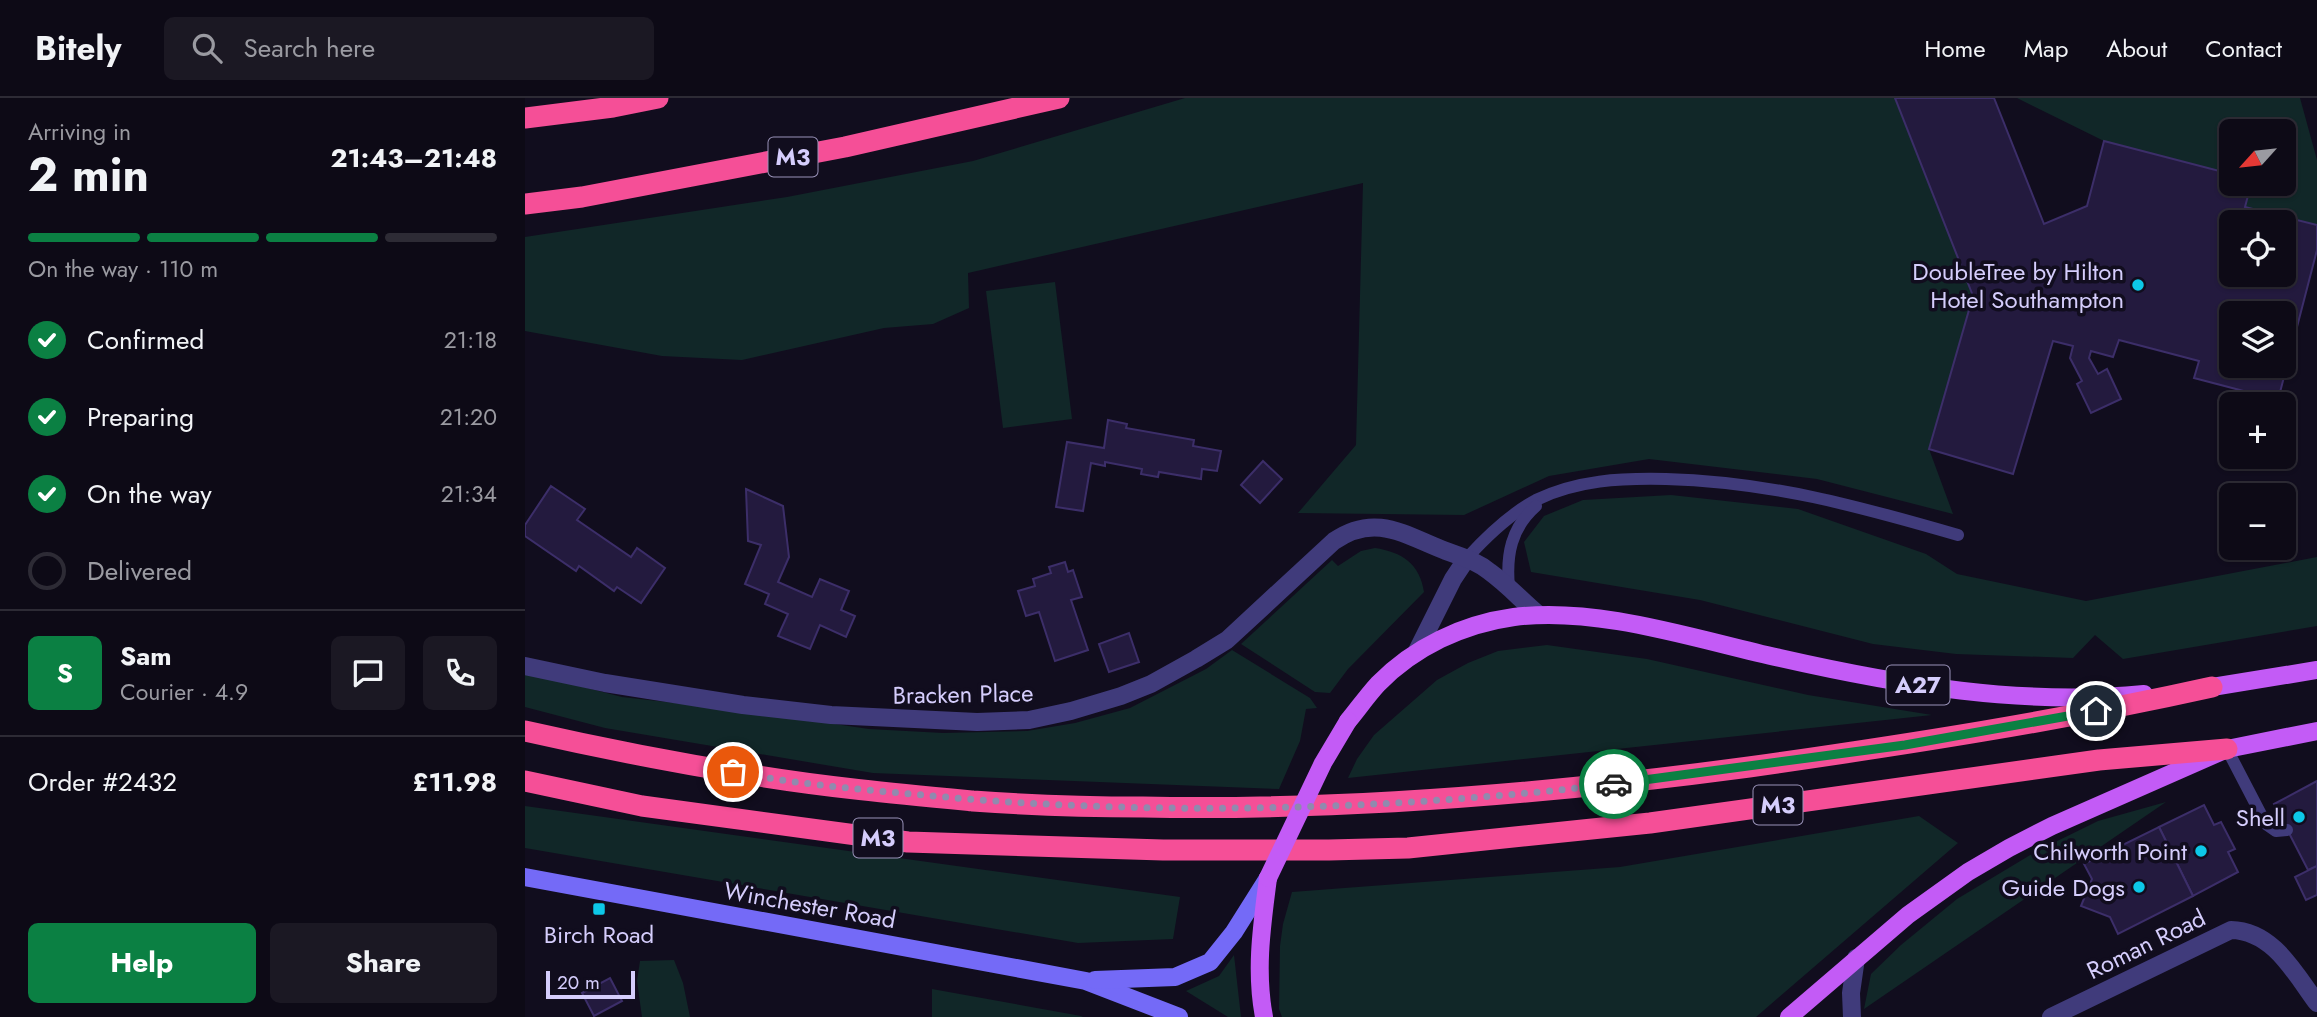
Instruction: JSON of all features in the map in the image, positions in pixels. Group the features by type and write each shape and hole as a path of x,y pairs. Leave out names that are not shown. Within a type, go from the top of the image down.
{"highway":[{"path":"525,118 613,107 658,98"},
{"name":"M3","path":"525,204 582,197 845,147 1059,98"},
{"name":"M3","path":"525,731 637,756 757,776 976,801 1093,807 1339,806 1549,791 1713,772 1963,736 2212,687"},
{"name":"M3","path":"525,781 642,806 908,842 1163,850 1329,850 1408,848 1650,823 2099,760 2227,749"}],"main road":[{"name":"A27","path":"1264,1017 1259,990 1260,947 1268,878 1323,764 1348,721 1378,685 1417,651 1456,632 1512,618 1539,615 1585,617 1630,624 1839,671 1945,689 2004,694 2135,695 2212,687 2317,670"},
{"path":"1789,1017 1856,958 1940,891 2009,848 2074,816 2227,749 2317,731"}],"street":[{"name":"Bracken Place","path":"525,666 605,683 743,705 831,715 977,722 1029,720 1121,696 1196,659 1227,640 1334,541 1366,528 1398,530 1467,558 1489,570 1539,615"},
{"path":"1417,651 1453,579 1467,558"},
{"name":"Winchester Road","path":"525,877 1086,981 1179,1017"},
{"name":"Winchester Road","path":"1086,981 1175,977 1210,962 1268,878"},
{"name":"Roman Road","path":"2051,1017 2231,930 2245,930 2261,937 2280,952 2317,1003"},
{"path":"1852,1017 1851,993 1856,958"}],"lane":[{"path":"1467,558 1510,518 1538,499 1572,487 1638,478 1723,481 1797,492 1958,535"},
{"path":"1509,587 1507,566 1513,536 1530,511 1557,493"},
{"path":"2227,749 2266,824 2276,831 2287,831"}],"green space":[{"path":"1185,98 1895,98 1973,296 1929,449 1953,514 1817,479 1649,459 1549,476 1464,515 1298,513 1356,445 1363,183 968,273 969,308 933,324 884,328 742,360 662,356 525,331 525,237 787,197 973,161"},
{"path":"2017,98 2300,98 2317,160 2317,225 2296,220 2296,210 2257,210 2245,207 2248,196 2296,196 2296,119 2219,119 2219,171 2104,141"},
{"path":"1055,282 1072,419 1003,428 986,291"},
{"path":"1671,495 1798,509 1926,554 1957,574 2086,601 2317,557 2317,626 2123,659 2095,635 2073,658 1956,654 1873,644 1700,600 1531,572 1524,542 1544,516 1583,500"},
{"path":"1375,548 1408,561 1418,574 1424,592 1348,669 1330,693 1315,692 1241,644 1332,560 1338,566 1361,551"},
{"path":"1547,645 1647,659 1808,695 1932,715 1348,778 1357,759 1374,735 1437,680 1498,651"},
{"path":"1232,650 1310,698 1317,708 1306,709 1300,741 1279,789 873,773 605,728 525,707 525,672 622,697 869,729 943,733 1027,731 1075,723 1130,708 1206,669"},
{"path":"2166,802 1864,1009 1871,974 1901,945 1957,899 2037,851 2098,821"},
{"path":"525,806 1180,897 1173,939 1078,943 525,848"},
{"path":"1919,816 1958,843 1756,1017 1282,1017 1279,1009 1280,946 1292,892 1620,867"},
{"path":"1234,955 1241,1017 1228,1017 1186,991 1219,976"},
{"path":"674,960 683,983 690,1017 642,1017 637,981 640,961"},
{"path":"932,989 1081,1016 1083,1017 932,1017"}],"building":[{"name":"DoubleTree by Hilton Hotel Southampton","path":"1895,98 1994,98 2044,224 2087,206 2104,141 2219,171 2219,196 2248,196 2245,207 2257,210 2219,210 2219,287 2296,287 2296,220 2317,225 2317,250 2296,331 2296,301 2219,301 2219,378 2284,378 2280,392 2247,392 2194,378 2199,361 2119,340 2113,357 2091,351 2089,358 2098,374 2107,369 2121,399 2091,413 2077,384 2082,381 2070,358 2073,346 2053,341 2013,474 1929,449 1973,296"},
{"path":"1108,420 1127,424 1126,428 1194,440 1193,446 1221,451 1217,471 1202,469 1201,479 1159,472 1158,477 1141,474 1142,469 1105,462 1105,466 1091,463 1083,511 1056,507 1067,442 1104,448"},
{"path":"1263,461 1282,479 1260,503 1241,485"},
{"path":"551,486 585,509 577,520 631,557 637,548 665,568 641,603 617,587 614,591 579,566 576,571 525,536 525,525"},
{"path":"746,489 783,506 789,557 778,582 812,597 820,579 849,591 841,610 855,616 846,637 820,625 810,649 778,636 788,614 765,604 769,594 745,584 761,545 748,541"},
{"path":"1065,562 1068,572 1073,570 1082,597 1071,600 1088,650 1055,661 1039,612 1026,616 1018,591 1035,586 1033,579 1051,573 1049,567"},
{"path":"1129,633 1139,662 1109,672 1099,644"},
{"name":"Shell","path":"2317,781 2317,866 2308,870 2274,804"},
{"name":"Chilworth Point","path":"2204,805 2214,825 2221,822 2235,849 2228,852 2238,872 2193,896 2159,827"},
{"name":"Guide Dogs","path":"2159,827 2193,896 2118,934 2110,917 2081,906 2092,879 2084,864"},
{"path":"2317,866 2317,895 2306,900 2295,877"},
{"path":"610,978 622,1001 594,1016 582,993"}],"way so far":[{"path":"733,772 976,801 1093,807 1352,806 1614,784"}],"place":[{"name":"DoubleTree by Hilton Hotel Southampton","path":"2138,285"},
{"name":"Shell","path":"2299,817"},
{"name":"Chilworth Point","path":"2201,851"},
{"name":"Guide Dogs","path":"2139,887"},
{"name":"Birch Road","path":"599,909"}],"route":[{"path":"1614,784 1905,745 2096,711"}]}
